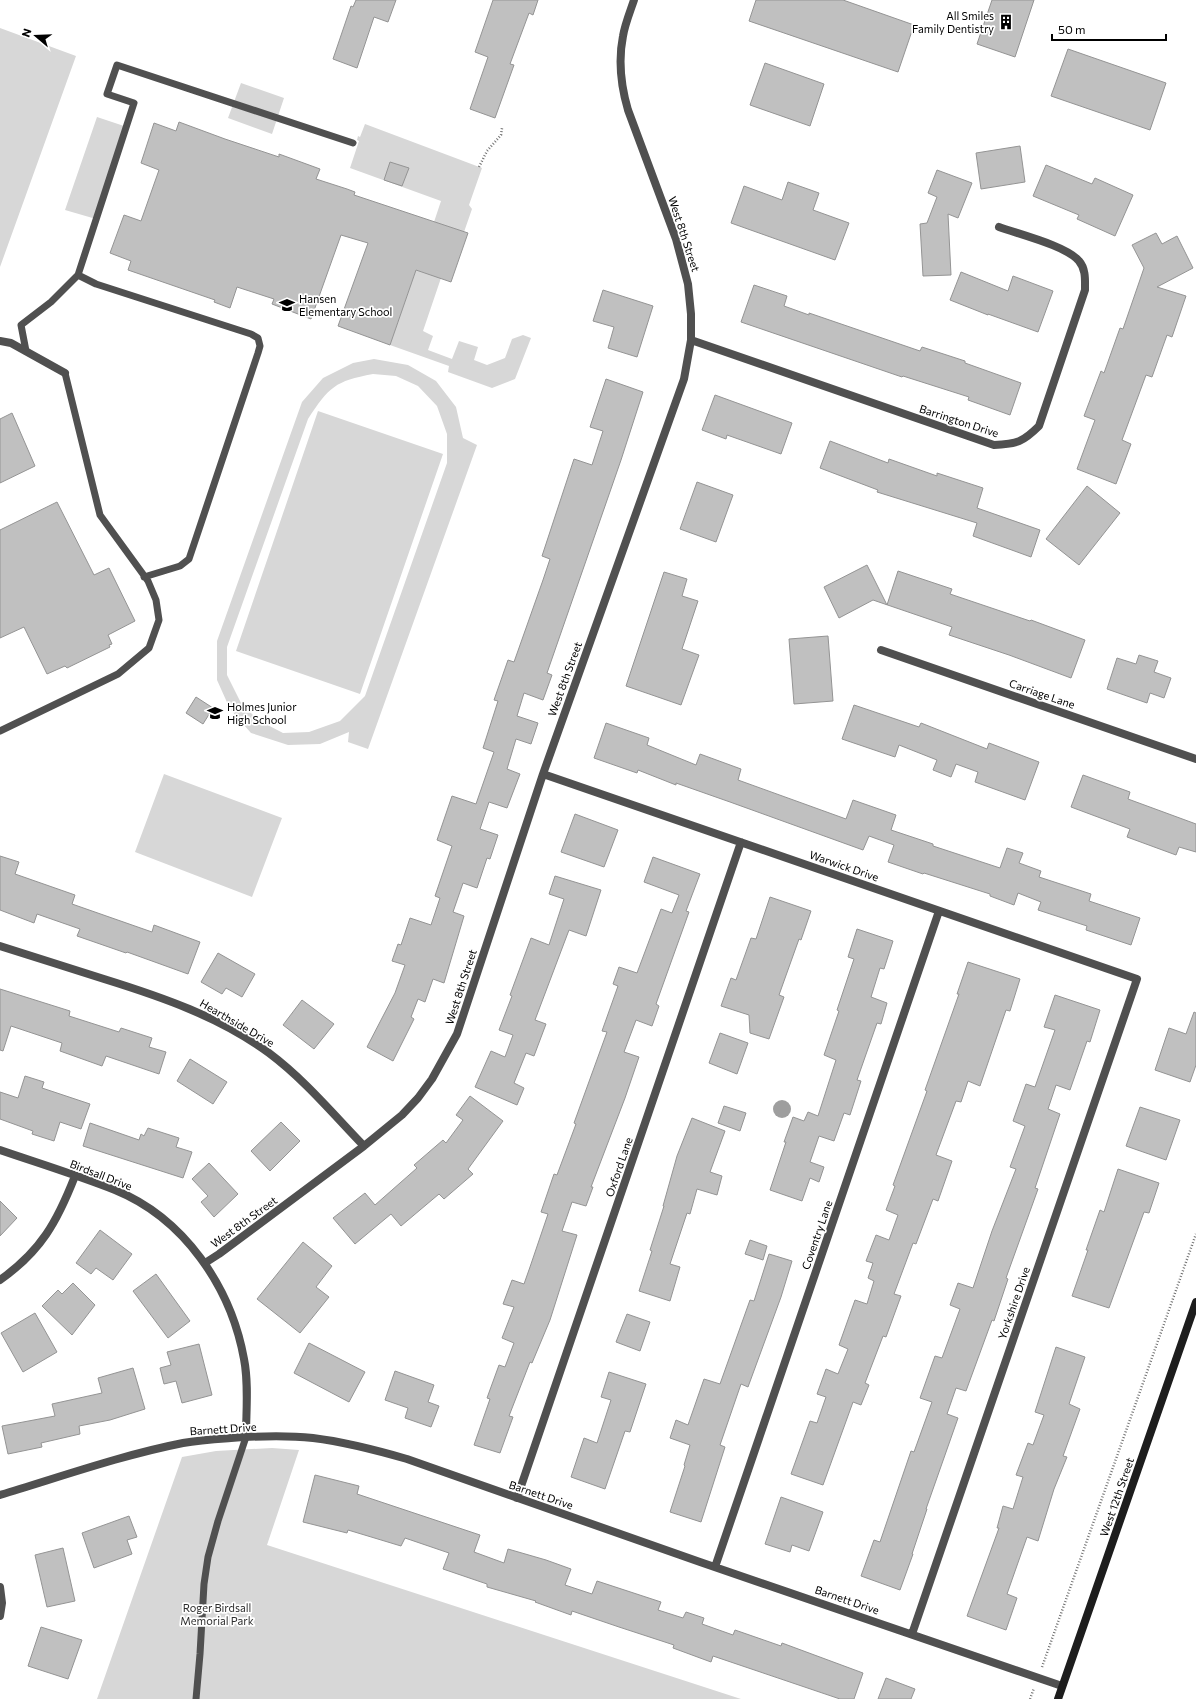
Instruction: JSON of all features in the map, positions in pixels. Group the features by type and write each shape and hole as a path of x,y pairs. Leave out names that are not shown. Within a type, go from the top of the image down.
{"main road":[{"name":"West 12th Street","path":"1058,1699 1196,1302"}],"street":[{"name":"West 8th Street","path":"205,1263 364,1146 402,1115 418,1098 442,1063 457,1034 543,774 684,379 691,340 691,314 688,284 676,240 628,110 623,90 621,57 623,36 634,0"},
{"name":"Barrington Drive","path":"691,340 994,445 1012,444 1027,438 1038,426 1085,290 1085,274 1079,261 1067,252 999,227"},
{"path":"0,341 11,343 65,373"},
{"name":"Carriage Lane","path":"881,650 1196,759"},
{"name":"Warwick Drive","path":"543,774 1137,979"},
{"name":"Oxford Lane","path":"517,1498 741,842"},
{"name":"Coventry Lane","path":"715,1567 939,910"},
{"name":"Hearthside Drive","path":"0,946 153,995 184,1006 211,1019 268,1053 291,1071 316,1093 364,1146"},
{"name":"Yorkshire Drive","path":"912,1634 1137,979"},
{"name":"Birdsall Drive","path":"0,1150 115,1190 155,1213 190,1245 205,1263 225,1297 233,1315 239,1335 244,1360 246,1385 246,1437"},
{"path":"0,1280 29,1256 39,1245 58,1214 75,1176"},
{"name":"Barnett Drive","path":"0,1495 133,1456 184,1443 246,1437 312,1438 375,1449 1062,1686"},
{"path":"0,1587 2,1603 0,1616"}],"lane":[{"path":"26,352 21,325 51,302 78,275 134,103 107,94 117,65 353,142"},
{"path":"78,275 96,284 132,297 251,334 258,338 260,346 189,559 180,566 144,577"},
{"path":"0,731 118,674 149,648 159,620 156,600 144,577 100,514 65,373"},
{"path":"196,1699 204,1584 208,1557 218,1521 246,1437"}],"path":[{"path":"479,167 487,151 501,135 502,128"},
{"path":"1030,1699 1196,1234"}],"green space":[{"path":"0,28 76,56 0,267"},
{"path":"241,83 284,98 272,134 228,118"},
{"path":"97,117 127,127 96,219 65,210"},
{"path":"365,124 482,168 469,205 472,209 464,232 434,222 441,201 350,168 359,141 357,140 358,136 360,137"},
{"path":"416,270 441,278 423,331 433,336 428,350 452,359 459,341 478,347 474,360 487,365 505,358 512,339 523,335 531,338 515,379 492,388 448,372 449,366 390,345"},
{"path":"374,359 408,365 436,381 456,407 463,438 477,445 368,749 348,742 349,732 320,744 288,745 251,733 230,709 217,680 217,641 302,402 323,378 353,363","holes":["373,374 396,376 418,386 437,406 447,434 447,463 365,696 340,721 309,732 283,733 258,720 241,703 227,675 227,647 308,419 322,399 334,387 341,383 350,379"]},
{"path":"318,411 443,454 360,694 236,651"},
{"path":"164,774 282,818 252,897 135,852"},
{"name":"Roger Birdsall Memorial Park","path":"272,1448 299,1450 267,1545 741,1699 97,1699 182,1457 216,1451"}],"shaded area":[{"path":"782,1100 788,1103 791,1109 788,1115 782,1118 776,1115 773,1109 776,1103"}],"building":[{"path":"356,0 396,0 388,22 374,17 357,68 333,59 351,6 353,7"},
{"path":"493,0 538,0 533,15 529,13 510,64 514,65 495,118 470,109 488,57 475,52"},
{"path":"756,0 843,0 914,25 898,72 749,21"},
{"name":"All Smiles Family Dentistry","path":"992,0 1034,0 1015,57 977,44"},
{"path":"1068,49 1166,83 1150,130 1051,96"},
{"path":"765,63 824,84 810,126 750,105"},
{"path":"179,122 279,157 279,154 320,169 316,179 355,192 354,195 468,233 451,282 416,270 390,345 338,326 368,243 341,235 311,319 272,304 274,299 237,287 230,308 214,302 215,300 128,270 131,261 110,253 124,215 141,221 159,170 141,163 154,123 176,131"},
{"path":"1020,146 1025,182 981,189 976,153"},
{"path":"390,162 409,168 402,186 384,180"},
{"path":"1046,165 1092,184 1095,178 1133,195 1115,236 1077,219 1079,215 1033,196"},
{"path":"937,170 972,183 958,218 948,214 951,275 923,276 920,224 927,223 937,197 928,193"},
{"path":"788,182 819,193 813,210 849,223 835,260 731,223 744,186 782,200"},
{"path":"1156,233 1162,244 1177,236 1193,268 1157,287 1186,296 1172,337 1167,335 1152,377 1146,375 1122,440 1131,444 1116,484 1077,469 1095,420 1084,416 1101,371 1104,373 1120,328 1123,329 1144,268 1132,245"},
{"path":"961,272 1008,291 1013,276 1053,291 1038,332 950,300"},
{"path":"754,285 787,296 784,306 809,315 809,313 920,351 922,347 965,361 965,363 1021,383 1010,415 968,400 969,397 903,376 902,377 741,322"},
{"path":"603,290 653,306 637,357 608,348 614,327 593,321"},
{"path":"606,379 643,392 547,673 552,675 543,700 524,693 517,716 538,723 531,744 516,739 507,769 520,774 507,808 489,802 480,829 498,835 490,859 487,858 477,888 463,883 453,912 464,916 444,983 433,979 425,1002 418,999 411,1017 414,1019 393,1061 367,1047 395,993 405,965 392,961 398,944 401,945 410,918 431,925 440,898 435,896 452,846 437,840 452,796 476,804 494,752 483,748 498,701 494,700 508,660 514,662 550,559 542,556 574,459 592,465 603,431 590,427"},
{"path":"715,395 792,423 781,454 727,435 726,439 702,430"},
{"path":"12,413 35,466 0,483 0,419"},
{"path":"830,441 888,463 889,459 937,476 937,473 983,488 977,508 1040,530 1031,557 973,536 977,523 877,492 878,490 820,468"},
{"path":"697,482 733,495 716,542 680,529"},
{"path":"1087,486 1120,513 1079,565 1046,539"},
{"path":"57,502 94,575 109,568 135,621 108,635 112,644 109,645 110,647 67,668 65,666 47,674 24,627 0,638 0,530"},
{"path":"867,565 887,605 873,600 839,618 824,587"},
{"path":"898,571 952,589 950,594 1030,621 1031,620 1085,640 1071,678 949,635 952,627 887,605"},
{"path":"664,572 687,579 682,596 698,601 682,649 699,655 681,705 626,686"},
{"path":"828,636 833,701 794,704 789,639"},
{"path":"1139,655 1158,661 1154,672 1171,678 1164,698 1150,693 1147,703 1107,689 1117,658 1136,664"},
{"path":"196,697 213,708 203,724 186,713"},
{"path":"854,705 919,727 921,723 987,749 989,743 1039,762 1025,800 975,782 978,772 956,764 951,777 933,770 937,760 899,745 895,757 842,739"},
{"path":"606,723 649,738 647,745 696,765 700,754 741,769 738,780 846,819 853,800 896,815 891,830 933,844 933,846 1000,868 1007,848 1023,853 1019,863 1041,871 1039,877 1091,894 1089,901 1140,918 1131,945 1086,930 1087,926 1038,910 1041,902 1018,893 1014,905 990,896 990,894 888,862 894,845 869,836 863,850 676,783 676,785 638,770 637,773 594,758"},
{"path":"1083,775 1130,792 1128,799 1196,824 1196,852 1179,847 1176,855 1127,837 1130,829 1071,807"},
{"path":"575,814 618,830 604,867 561,852"},
{"path":"0,856 19,862 15,874 75,895 72,904 152,932 154,925 200,942 188,974 77,936 80,929 37,914 34,923 0,910"},
{"path":"653,857 700,874 686,911 689,912 656,1004 659,1006 652,1026 636,1020 624,1052 639,1057 591,1187 593,1187 586,1206 572,1202 562,1231 577,1235 550,1320 532,1363 530,1362 509,1416 513,1417 500,1453 474,1445 490,1399 487,1398 499,1365 505,1367 514,1343 502,1338 514,1307 503,1304 512,1280 524,1284 530,1267 548,1214 541,1212 554,1174 557,1175 576,1124 574,1123 607,1032 602,1031 618,986 613,984 619,967 637,973 661,909 672,913 679,895 644,882"},
{"path":"555,876 601,890 586,936 569,930 535,1020 546,1024 534,1056 526,1053 514,1083 524,1088 517,1105 475,1087 491,1051 505,1057 513,1035 499,1030 531,938 549,945 564,899 549,894"},
{"path":"770,897 811,911 801,940 799,939 779,995 784,997 769,1039 750,1033 749,1015 721,1006 731,978 736,980 751,938 756,939"},
{"path":"857,929 893,941 884,969 880,968 871,997 887,1003 881,1024 877,1023 857,1080 861,1081 850,1115 844,1113 834,1141 819,1136 810,1162 824,1167 819,1182 810,1178 802,1201 770,1190 793,1117 804,1121 808,1112 818,1116 836,1060 824,1055 854,959 848,957"},
{"path":"218,953 255,974 242,997 226,988 222,994 201,982"},
{"path":"968,962 1020,979 1010,1011 1006,1010 980,1086 968,1081 961,1102 956,1101 936,1155 952,1161 938,1201 933,1199 916,1244 913,1243 894,1294 901,1296 886,1337 883,1336 865,1383 869,1385 861,1405 853,1402 823,1485 791,1474 810,1421 817,1423 826,1397 817,1394 826,1369 838,1374 848,1349 839,1345 855,1300 867,1304 874,1281 868,1278 873,1263 866,1261 876,1235 889,1240 898,1215 886,1210 895,1186 893,1185 927,1091 925,1090 959,994 957,994"},
{"path":"0,989 70,1011 69,1016 119,1032 121,1028 152,1038 149,1047 166,1052 159,1074 106,1056 102,1066 60,1051 62,1043 11,1026 3,1051 0,1050"},
{"path":"1055,995 1100,1010 1090,1042 1087,1041 1070,1090 1056,1085 1048,1109 1060,1114 1035,1188 1038,1189 1006,1278 1008,1279 994,1321 992,1320 966,1391 956,1388 947,1414 958,1418 926,1509 913,1554 900,1590 861,1576 874,1540 880,1542 911,1451 914,1452 932,1402 920,1398 935,1356 942,1358 960,1309 950,1305 958,1283 973,1288 992,1231 1016,1169 1010,1167 1025,1126 1013,1121 1026,1084 1035,1087 1055,1030 1044,1027"},
{"path":"302,1000 334,1024 314,1049 283,1025"},
{"path":"1194,1012 1196,1013 1196,1065 1190,1082 1155,1070 1169,1028 1186,1034"},
{"path":"720,1033 748,1043 737,1074 709,1063"},
{"path":"190,1059 227,1082 213,1104 177,1081"},
{"path":"25,1076 44,1082 42,1088 90,1104 81,1129 60,1122 54,1141 32,1134 33,1131 0,1119 0,1092 18,1098"},
{"path":"470,1096 503,1121 468,1169 473,1174 444,1199 439,1194 401,1226 391,1214 355,1244 333,1218 365,1193 375,1205 417,1168 414,1165 443,1140 446,1143 463,1120 456,1115"},
{"path":"724,1106 746,1113 740,1131 718,1123"},
{"path":"1140,1107 1180,1120 1166,1160 1126,1146"},
{"path":"692,1118 725,1131 710,1172 722,1176 717,1195 697,1189 690,1214 687,1213 670,1264 680,1267 670,1301 639,1291 652,1251 650,1250 664,1206 677,1156"},
{"path":"281,1122 300,1141 270,1171 251,1151"},
{"path":"90,1123 139,1140 141,1134 144,1136 148,1128 179,1138 176,1147 192,1152 183,1178 83,1146"},
{"path":"209,1163 238,1194 214,1217 201,1202 208,1196 192,1179"},
{"path":"1118,1169 1159,1183 1149,1213 1144,1212 1109,1308 1072,1296 1100,1210 1104,1212"},
{"path":"0,1201 17,1218 0,1236"},
{"path":"100,1230 132,1254 113,1280 96,1268 91,1274 76,1263"},
{"path":"750,1240 767,1246 763,1260 745,1254"},
{"path":"303,1242 332,1266 316,1287 329,1297 300,1333 257,1299"},
{"path":"769,1254 792,1261 781,1297 748,1387 741,1384 720,1445 725,1447 701,1522 670,1512 685,1466 684,1465 690,1445 670,1438 676,1420 688,1425 704,1379 720,1384 750,1300 754,1301"},
{"path":"156,1274 190,1321 168,1338 133,1291"},
{"path":"73,1283 95,1305 72,1335 42,1306 58,1290 62,1294"},
{"path":"35,1313 57,1352 23,1372 1,1333"},
{"path":"627,1314 650,1322 640,1351 616,1342"},
{"path":"309,1343 365,1372 349,1402 294,1373"},
{"path":"199,1344 212,1395 182,1403 176,1381 164,1384 160,1368 171,1365 167,1352"},
{"path":"1056,1347 1085,1357 1069,1404 1080,1409 1063,1456 1067,1457 1054,1489 1038,1541 1027,1537 1007,1594 1017,1598 1006,1630 967,1616 999,1528 997,1528 1003,1506 1013,1509 1023,1477 1016,1475 1028,1443 1033,1445 1044,1415 1035,1412"},
{"path":"133,1368 145,1409 110,1420 79,1426 80,1434 41,1443 42,1447 8,1454 2,1426 55,1416 52,1404 102,1393 98,1378"},
{"path":"395,1371 434,1385 428,1402 439,1406 431,1427 405,1418 408,1408 385,1400"},
{"path":"609,1372 646,1384 630,1432 625,1431 605,1489 571,1477 584,1438 597,1443 611,1400 601,1397"},
{"path":"315,1475 359,1486 357,1494 480,1535 474,1552 504,1563 508,1549 546,1560 571,1569 565,1585 592,1594 597,1581 661,1602 658,1610 683,1618 686,1612 704,1618 702,1624 733,1635 735,1630 781,1646 782,1643 863,1673 854,1699 840,1699 713,1656 711,1662 673,1648 674,1645 572,1611 571,1615 535,1602 536,1601 487,1587 487,1584 443,1569 449,1553 405,1538 401,1546 348,1530 347,1533 303,1522"},
{"path":"781,1497 823,1512 809,1551 792,1545 790,1552 765,1544"},
{"path":"129,1516 137,1537 127,1540 132,1554 94,1568 82,1533"},
{"path":"63,1548 75,1601 47,1607 35,1555"},
{"path":"41,1627 82,1640 68,1679 28,1666"},
{"path":"886,1678 915,1689 911,1699 878,1699"}],"place":[{"name":"All Smiles Family Dentistry","path":"1006,22"},
{"name":"Hansen Elementary School","path":"287,305"},
{"name":"Holmes Junior High School","path":"215,713"}]}
